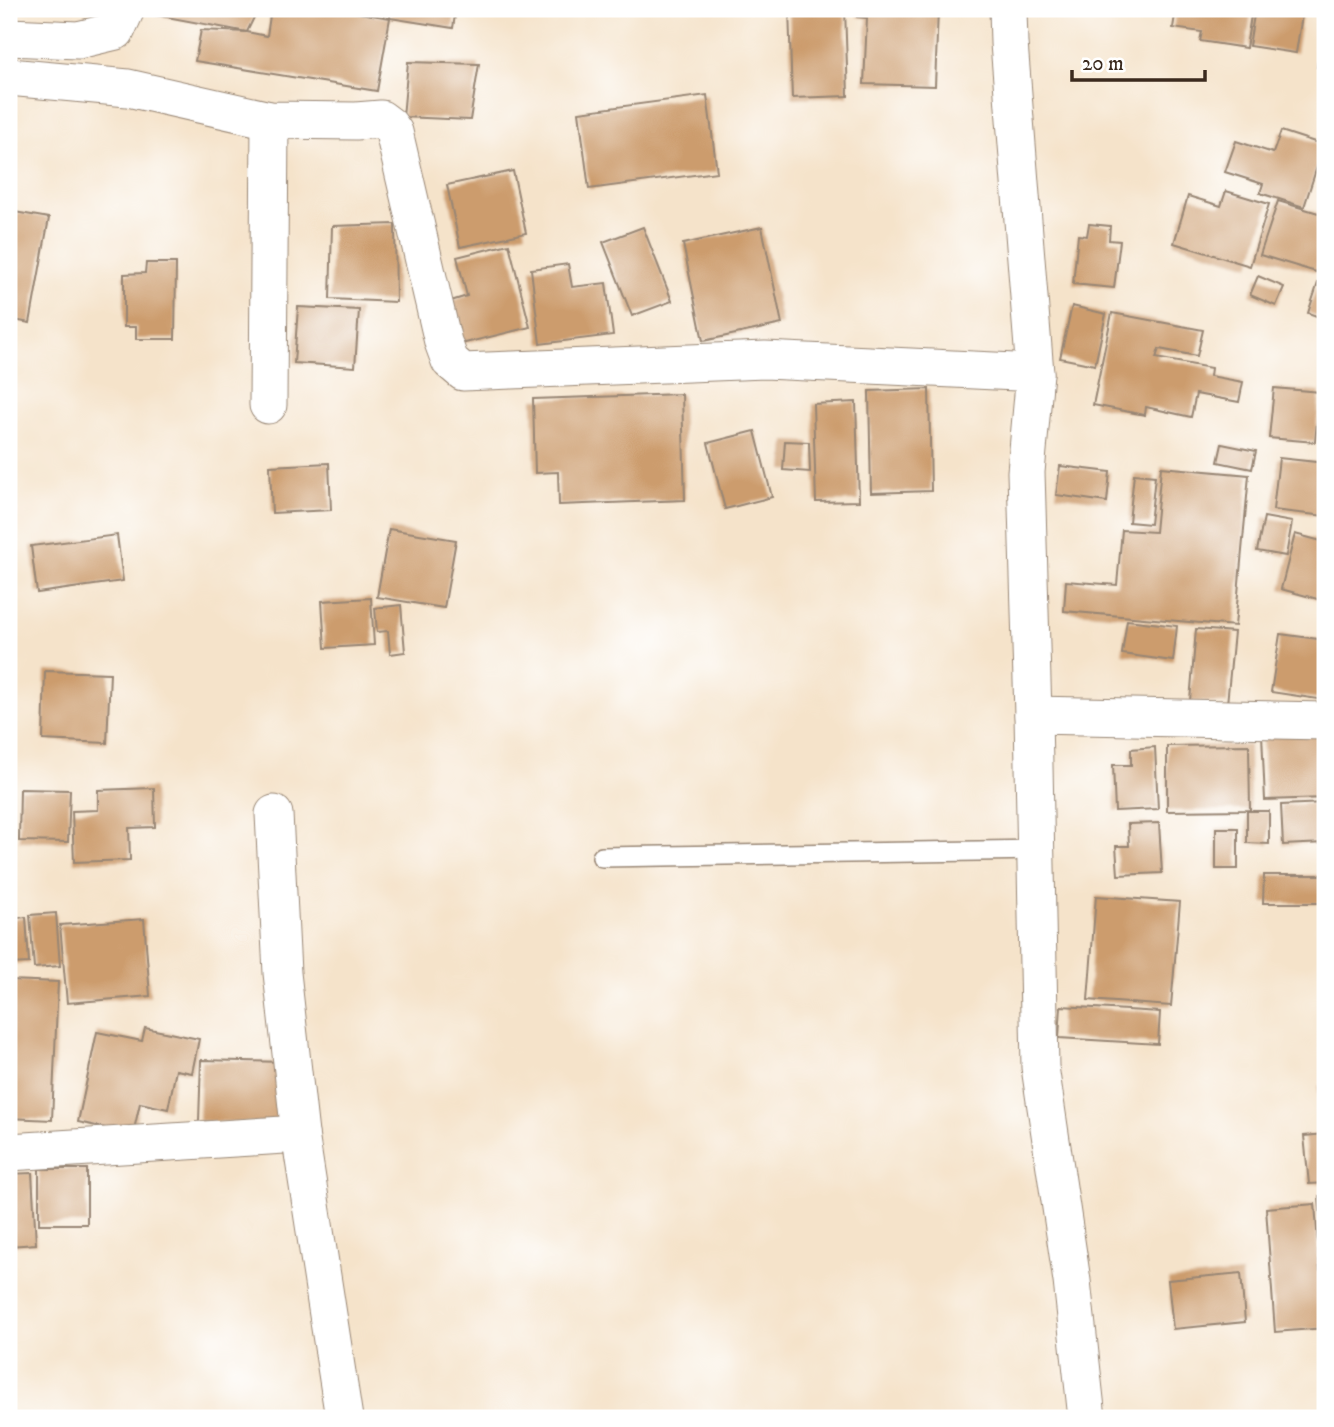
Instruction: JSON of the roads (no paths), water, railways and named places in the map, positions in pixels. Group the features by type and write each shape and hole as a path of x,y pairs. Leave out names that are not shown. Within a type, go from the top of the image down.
{"street":[{"path":"9,37 78,40 116,31 126,9"},
{"path":"1008,9 1035,373 1026,472 1040,1068 1072,1282 1087,1418"},
{"path":"9,77 128,88 271,120 381,119 394,132 443,342 450,361 463,372 765,360 1035,373"},
{"path":"268,405 271,120"},
{"path":"1033,715 1325,721"},
{"path":"274,814 282,973 300,1134 344,1418"},
{"path":"9,1152 300,1134"}],"lane":[{"path":"601,857 1035,850"}]}
